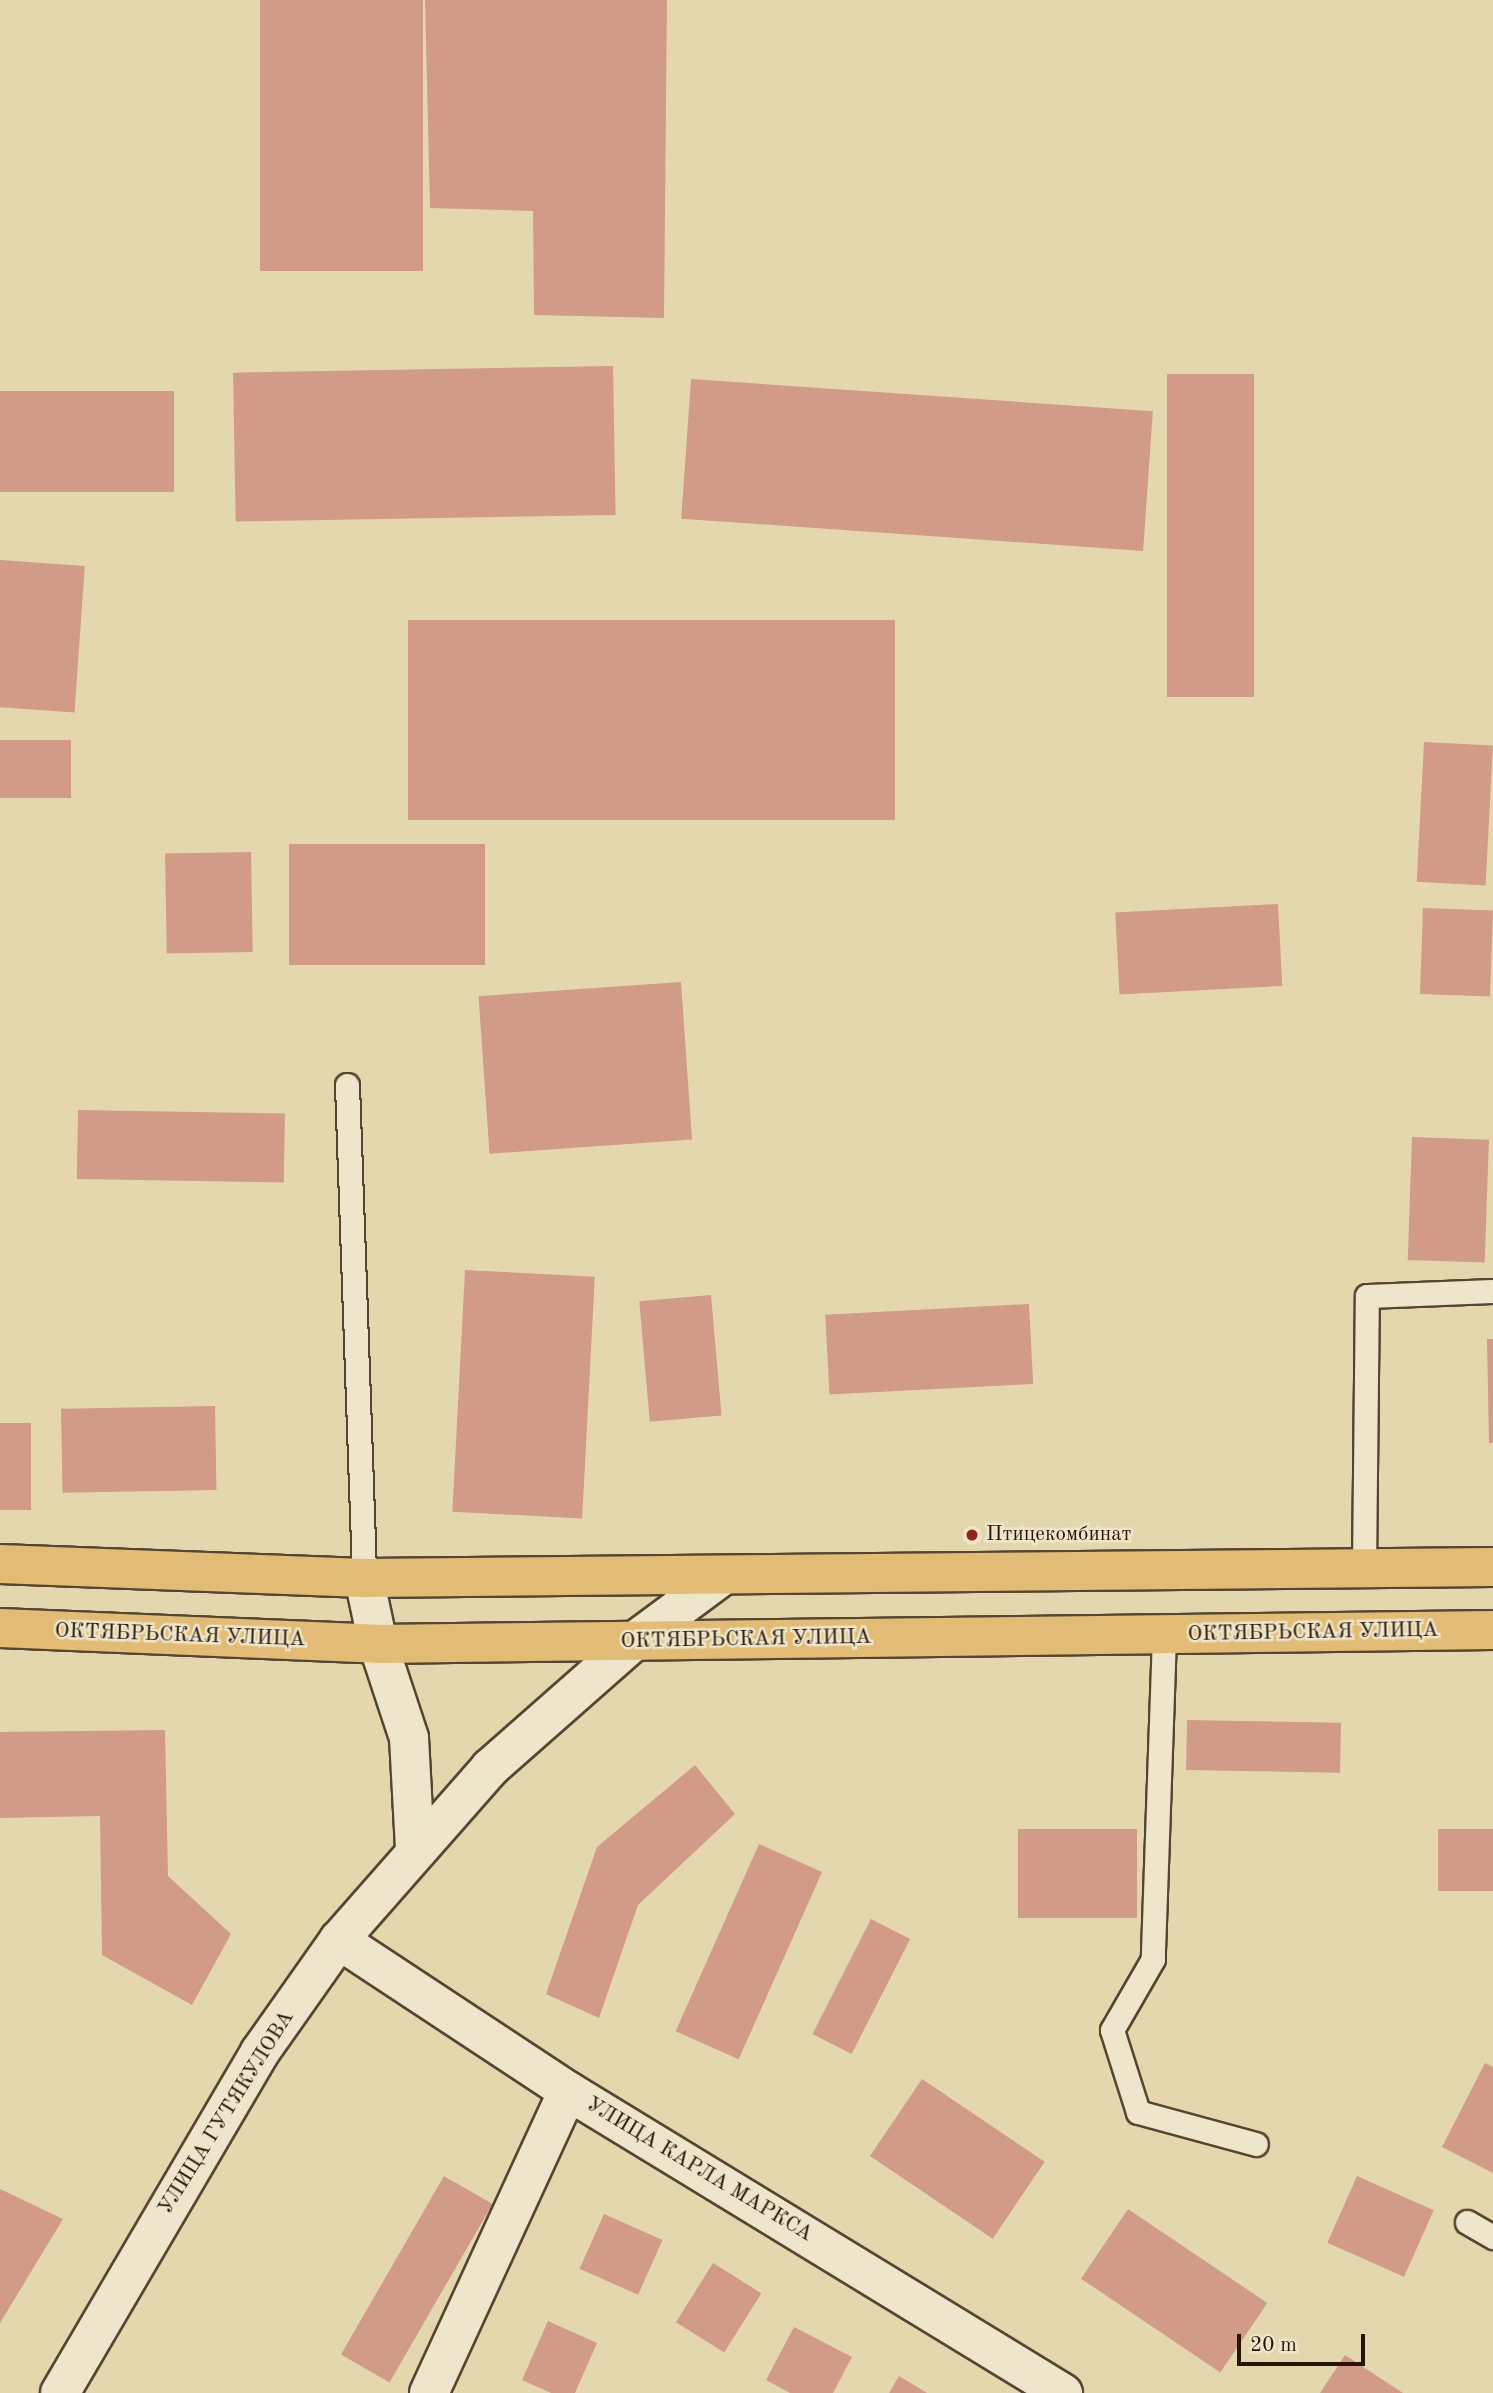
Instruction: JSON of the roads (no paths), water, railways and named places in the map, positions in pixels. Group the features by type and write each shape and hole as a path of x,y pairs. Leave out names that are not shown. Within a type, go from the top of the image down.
{"main road":[{"path":"0,1564 364,1578 721,1577 1493,1567"},
{"name":"ОКТЯБРЬСКАЯ УЛИЦА","path":"0,1628 378,1644 632,1643 764,1636 1164,1636 1493,1630"}],"street":[{"name":"УЛИЦА ГУТЯКУЛОВА","path":"60,2393 260,2052 339,1940 415,1848 490,1768 632,1643 721,1577"},
{"path":"364,1578 378,1644 409,1738 415,1848"},
{"name":"УЛИЦА КАРЛА МАРКСА","path":"339,1940 568,2091 1063,2393"},
{"path":"429,2393 568,2091"}],"lane":[{"path":"347,1085 364,1578"},
{"path":"1364,1569 1367,1296 1493,1291"},
{"path":"1164,1636 1153,1959 1112,2030 1138,2112 1256,2144"},
{"path":"1467,2222 1493,2236"}],"place":[{"name":"Птицекомбинат","path":"972,1535"}]}
